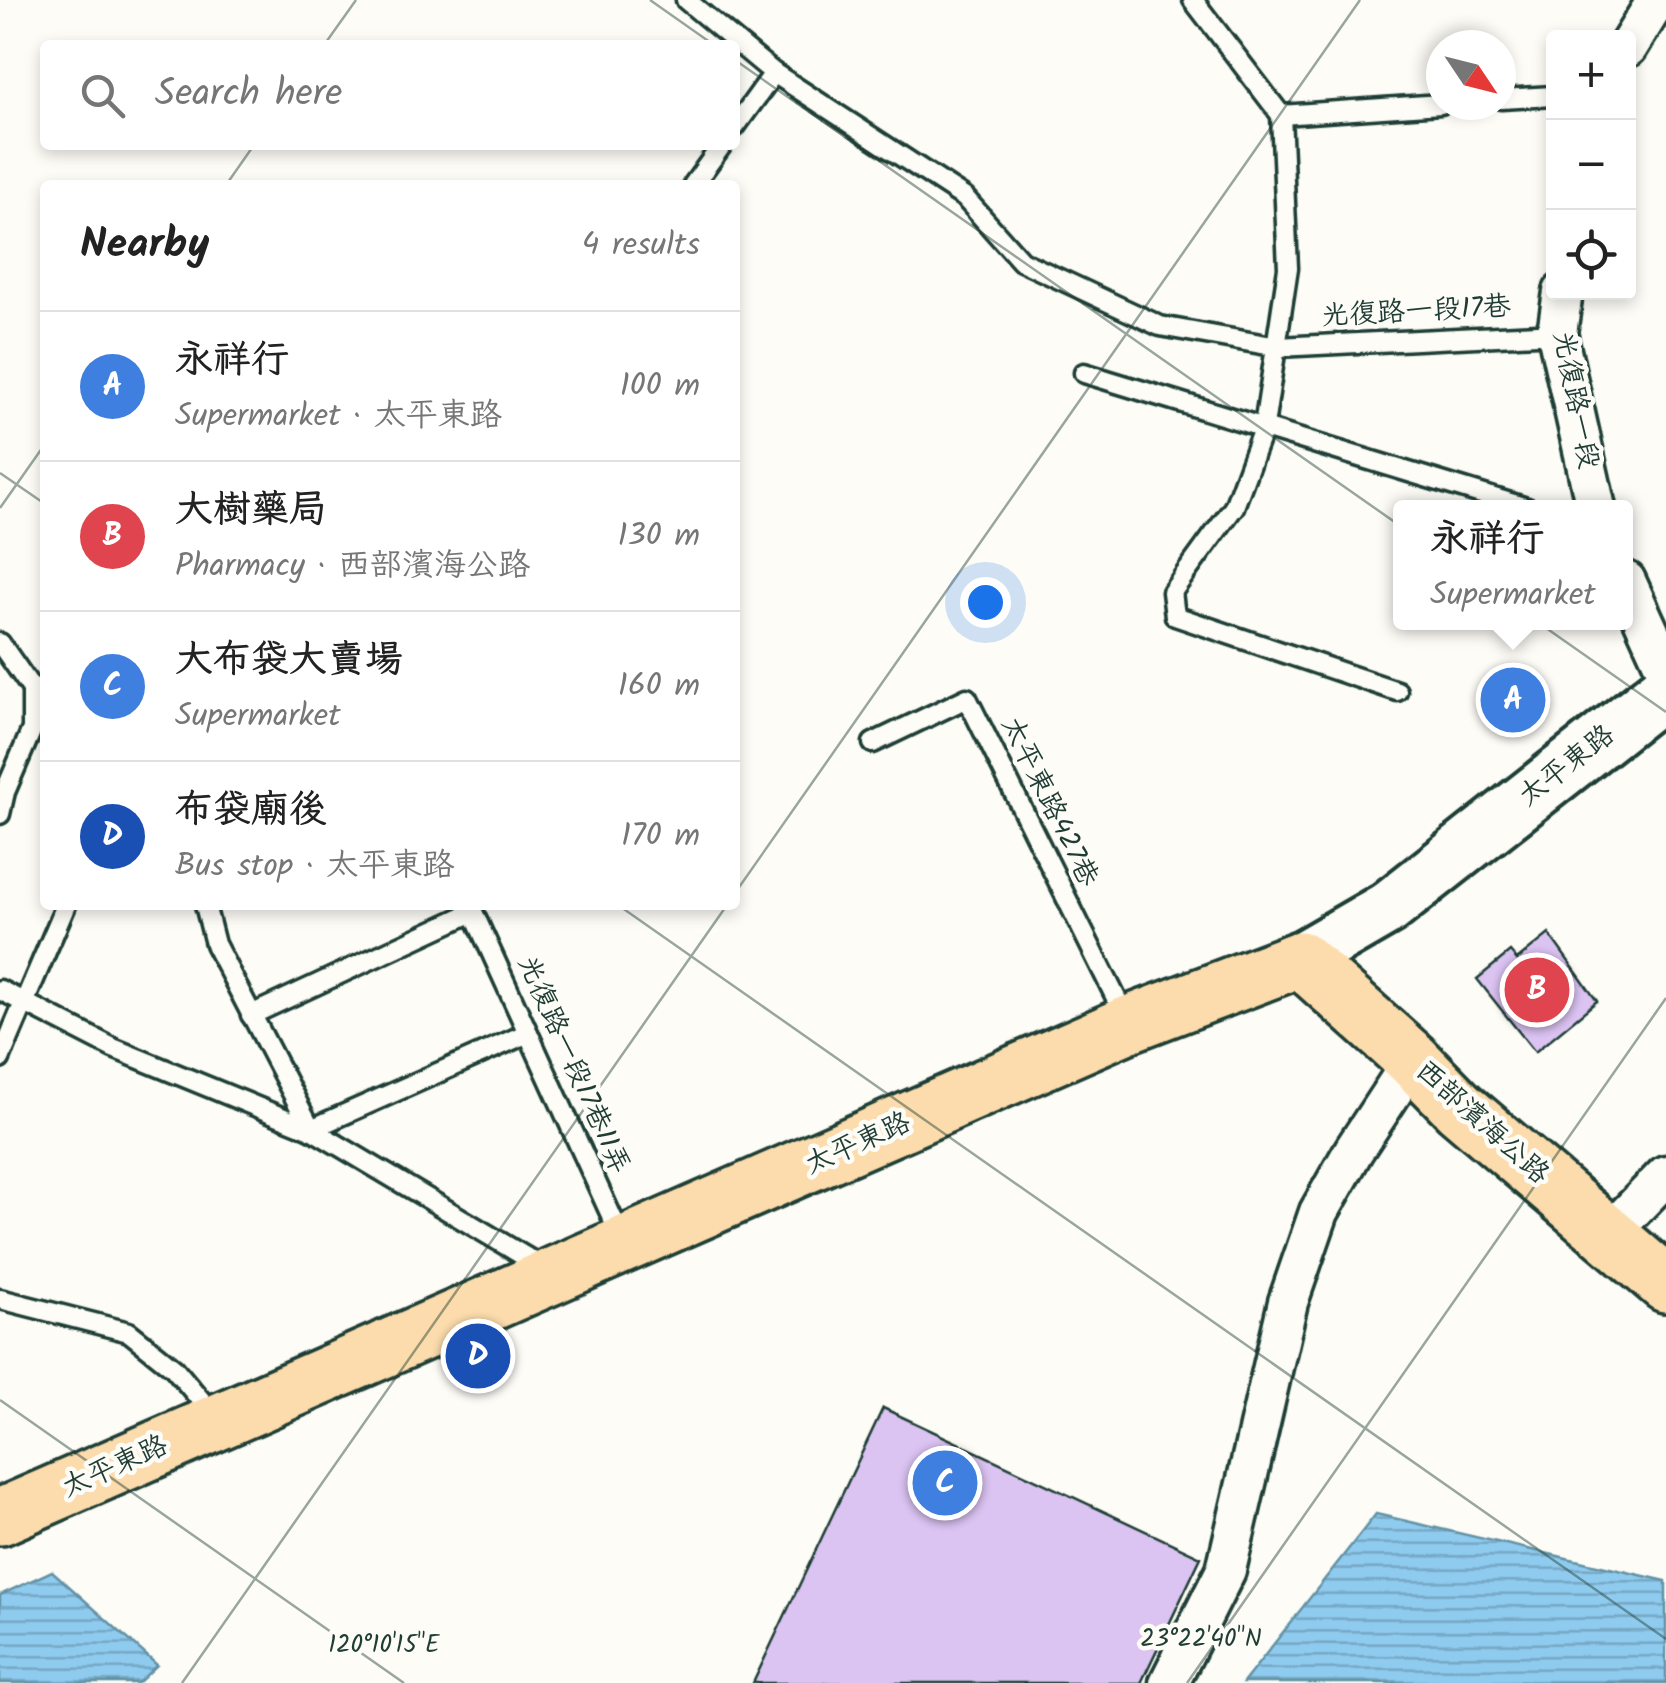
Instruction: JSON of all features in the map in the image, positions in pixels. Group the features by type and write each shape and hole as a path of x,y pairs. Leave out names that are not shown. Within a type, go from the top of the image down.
{"main road":[{"name":"太平東路","path":"0,1518 1129,1024 1300,959 1388,908 1666,689"},
{"name":"西部濱海公路","path":"1300,959 1413,1060 1459,1107 1666,1284"}],"street":[{"path":"1636,34 1656,0"},
{"name":"光復路一段","path":"1561,300 1557,333 1594,500"},
{"path":"1633,597 1666,670"},
{"path":"1169,1683 1226,1570 1288,1302 1319,1212 1413,1060"},
{"path":"1608,1235 1666,1175"}],"lane":[{"name":"光復路一段17巷","path":"686,0 734,40"},
{"path":"1193,0 1281,115 1288,268 1264,426 1234,507 1172,592 1175,616 1397,691"},
{"name":"光復路一段17巷","path":"740,45 774,73 965,198 1021,261 1160,326 1278,346 1557,333"},
{"path":"740,120 774,73"},
{"path":"1516,99 1546,97"},
{"path":"1281,115 1426,105"},
{"path":"697,180 718,150"},
{"path":"1084,373 1501,500"},
{"path":"0,644 38,689 32,729 5,792 0,814"},
{"name":"太平東路427巷","path":"873,743 967,698 1129,1024"},
{"path":"0,1059 64,910"},
{"path":"206,910 215,944 311,1129"},
{"path":"251,1014 471,910"},
{"name":"光復路一段17巷11弄","path":"473,910 625,1247"},
{"path":"0,990 113,1048 311,1129 558,1276"},
{"path":"311,1129 528,1033"},
{"path":"0,1299 129,1332 174,1368 219,1421"}],"water":[{"path":"1376,1514 1666,1581 1666,1683 1243,1683"},
{"path":"52,1571 157,1665 138,1683 0,1683 0,1595"}],"building":[{"path":"1549,934 1597,1001 1535,1052 1477,979 1510,952 1517,960"},
{"path":"883,1408 1201,1557 1141,1683 753,1683"}],"place":[{"name":"永祥行","path":"1513,700"},
{"name":"大樹藥局","path":"1537,990"},
{"name":"布袋廟後","path":"478,1356"},
{"name":"大布袋大賣場","path":"945,1483"}]}
